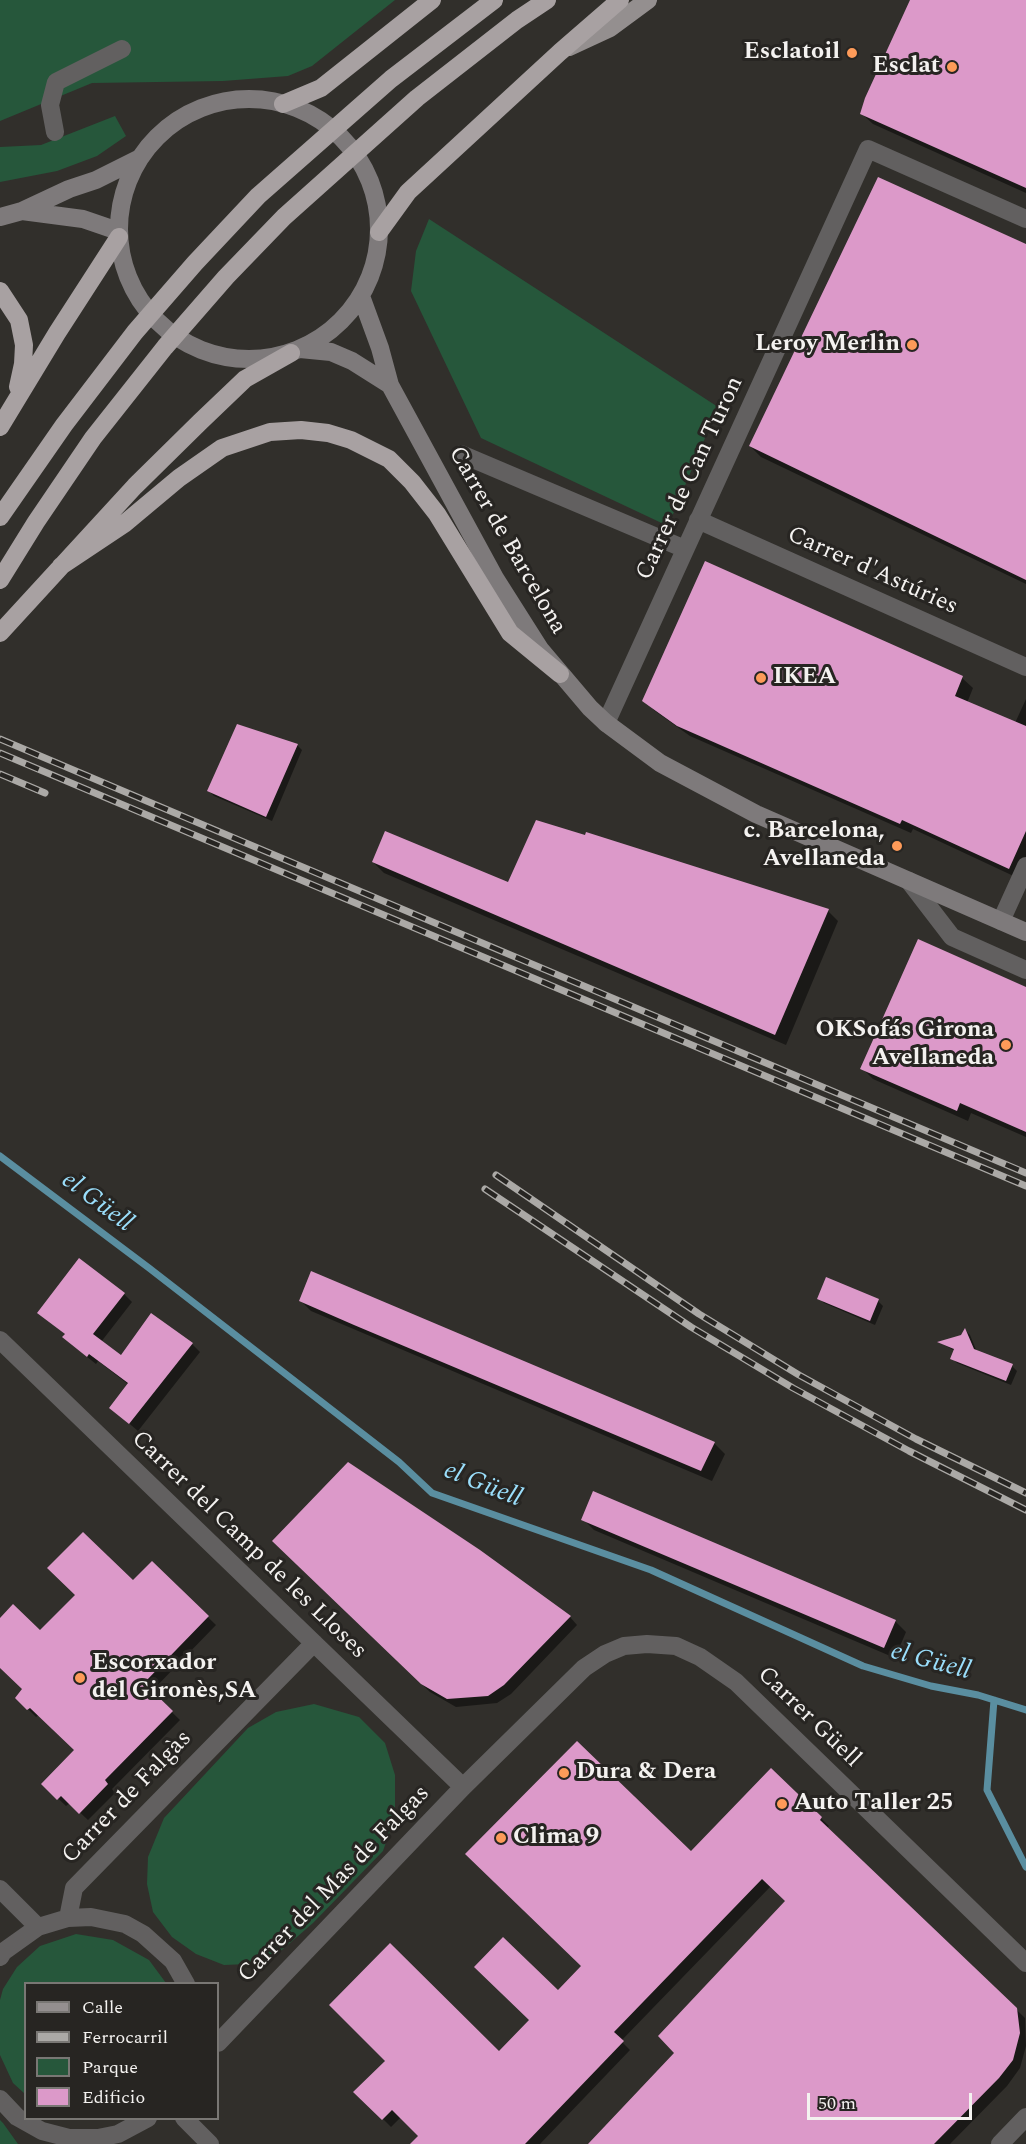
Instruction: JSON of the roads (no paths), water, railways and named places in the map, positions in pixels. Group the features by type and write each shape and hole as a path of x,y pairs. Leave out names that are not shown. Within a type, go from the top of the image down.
{"highway":[{"path":"283,104 321,87 432,0"},
{"path":"3,512 64,425 135,332 258,196 391,79 495,0"},
{"path":"0,580 93,438 165,347 226,277 284,217 417,98 547,0"},
{"path":"379,232 408,192 620,0"},
{"path":"0,427 119,234"},
{"path":"0,291 19,320 24,345 23,364 15,402"},
{"path":"0,633 135,486 245,379 295,351"},
{"path":"61,566 124,524 178,478 222,448 243,439 270,432 301,430 328,432 351,440 389,459 412,482 437,514 510,633 560,674"}],"main road":[{"path":"560,52 610,28 648,0"},
{"path":"243,99 267,100 283,104 302,110 322,122 343,140 366,172 379,217 378,248 372,271 361,296 338,324 318,340 295,351 260,359 232,358 205,352 173,335 159,323 139,299 125,270 119,234 120,210 126,188 140,158 153,142 183,117 204,107 243,99"},
{"path":"0,217 22,212 140,158"},
{"path":"22,212 83,219 119,234"},
{"name":"Carrer de Barcelona","path":"361,296 381,348 390,385 495,578 540,649 580,698 606,723 660,763 756,814 1026,932"},
{"name":"Carrer de Barcelona","path":"295,351 331,352 352,361 390,385"}],"street":[{"path":"55,132 50,105 56,82 122,49"},
{"name":"Carrer de Can Turon","path":"606,723 868,149 1026,219"},
{"path":"460,454 685,549"},
{"name":"Carrer d'Astúries","path":"698,520 1026,667"},
{"path":"1001,921 1026,866"},
{"name":"Carrer de Barcelona","path":"909,881 952,937 1026,970"},
{"name":"Carrer del Camp de les Lloses","path":"0,1340 463,1787"},
{"name":"Carrer de Falgàs","path":"68,1918 74,1888 314,1643"},
{"name":"Carrer Güell","path":"463,1787 584,1668 605,1654 624,1647 647,1644 676,1646 700,1657 736,1682 1026,1963"},
{"name":"Carrer del Mas de Falgas","path":"219,2042 463,1787"},
{"path":"0,1889 38,1927"},
{"path":"0,1957 3,1952 38,1927 68,1918 91,1917 125,1924 143,1934 173,1961 185,1982"},
{"path":"0,2099 18,2117 42,2131 69,2138 98,2138 118,2134 145,2121"},
{"path":"1000,2144 1026,2117"},
{"path":"186,2120 210,2144"},
{"path":"124,2144 145,2121"}],"waterway":[{"name":"el Güell","path":"0,1156 149,1268 399,1462 432,1493 651,1570 863,1666 931,1686 978,1695 1026,1710"},
{"path":"994,1700 987,1790 1026,1867"}],"railway":[{"path":"0,739 1026,1173"},
{"path":"0,753 1026,1186"},
{"path":"0,774 45,793"},
{"path":"496,1175 699,1314 799,1375 916,1439 1026,1493"},
{"path":"485,1189 691,1327 793,1388 909,1451 1026,1510"}],"place":[{"name":"Esclatoil","path":"852,53"},
{"name":"Esclat","path":"952,67"},
{"name":"Leroy Merlin","path":"912,345"},
{"name":"IKEA","path":"761,678"},
{"name":"c. Barcelona, Avellaneda","path":"897,846"},
{"name":"OKSofás Girona Avellaneda","path":"1006,1045"},
{"name":"Escorxador del Gironès,SA","path":"80,1678"},
{"name":"Dura & Dera","path":"564,1773"},
{"name":"Auto Taller 25","path":"782,1804"},
{"name":"Clima 9","path":"501,1838"}]}
